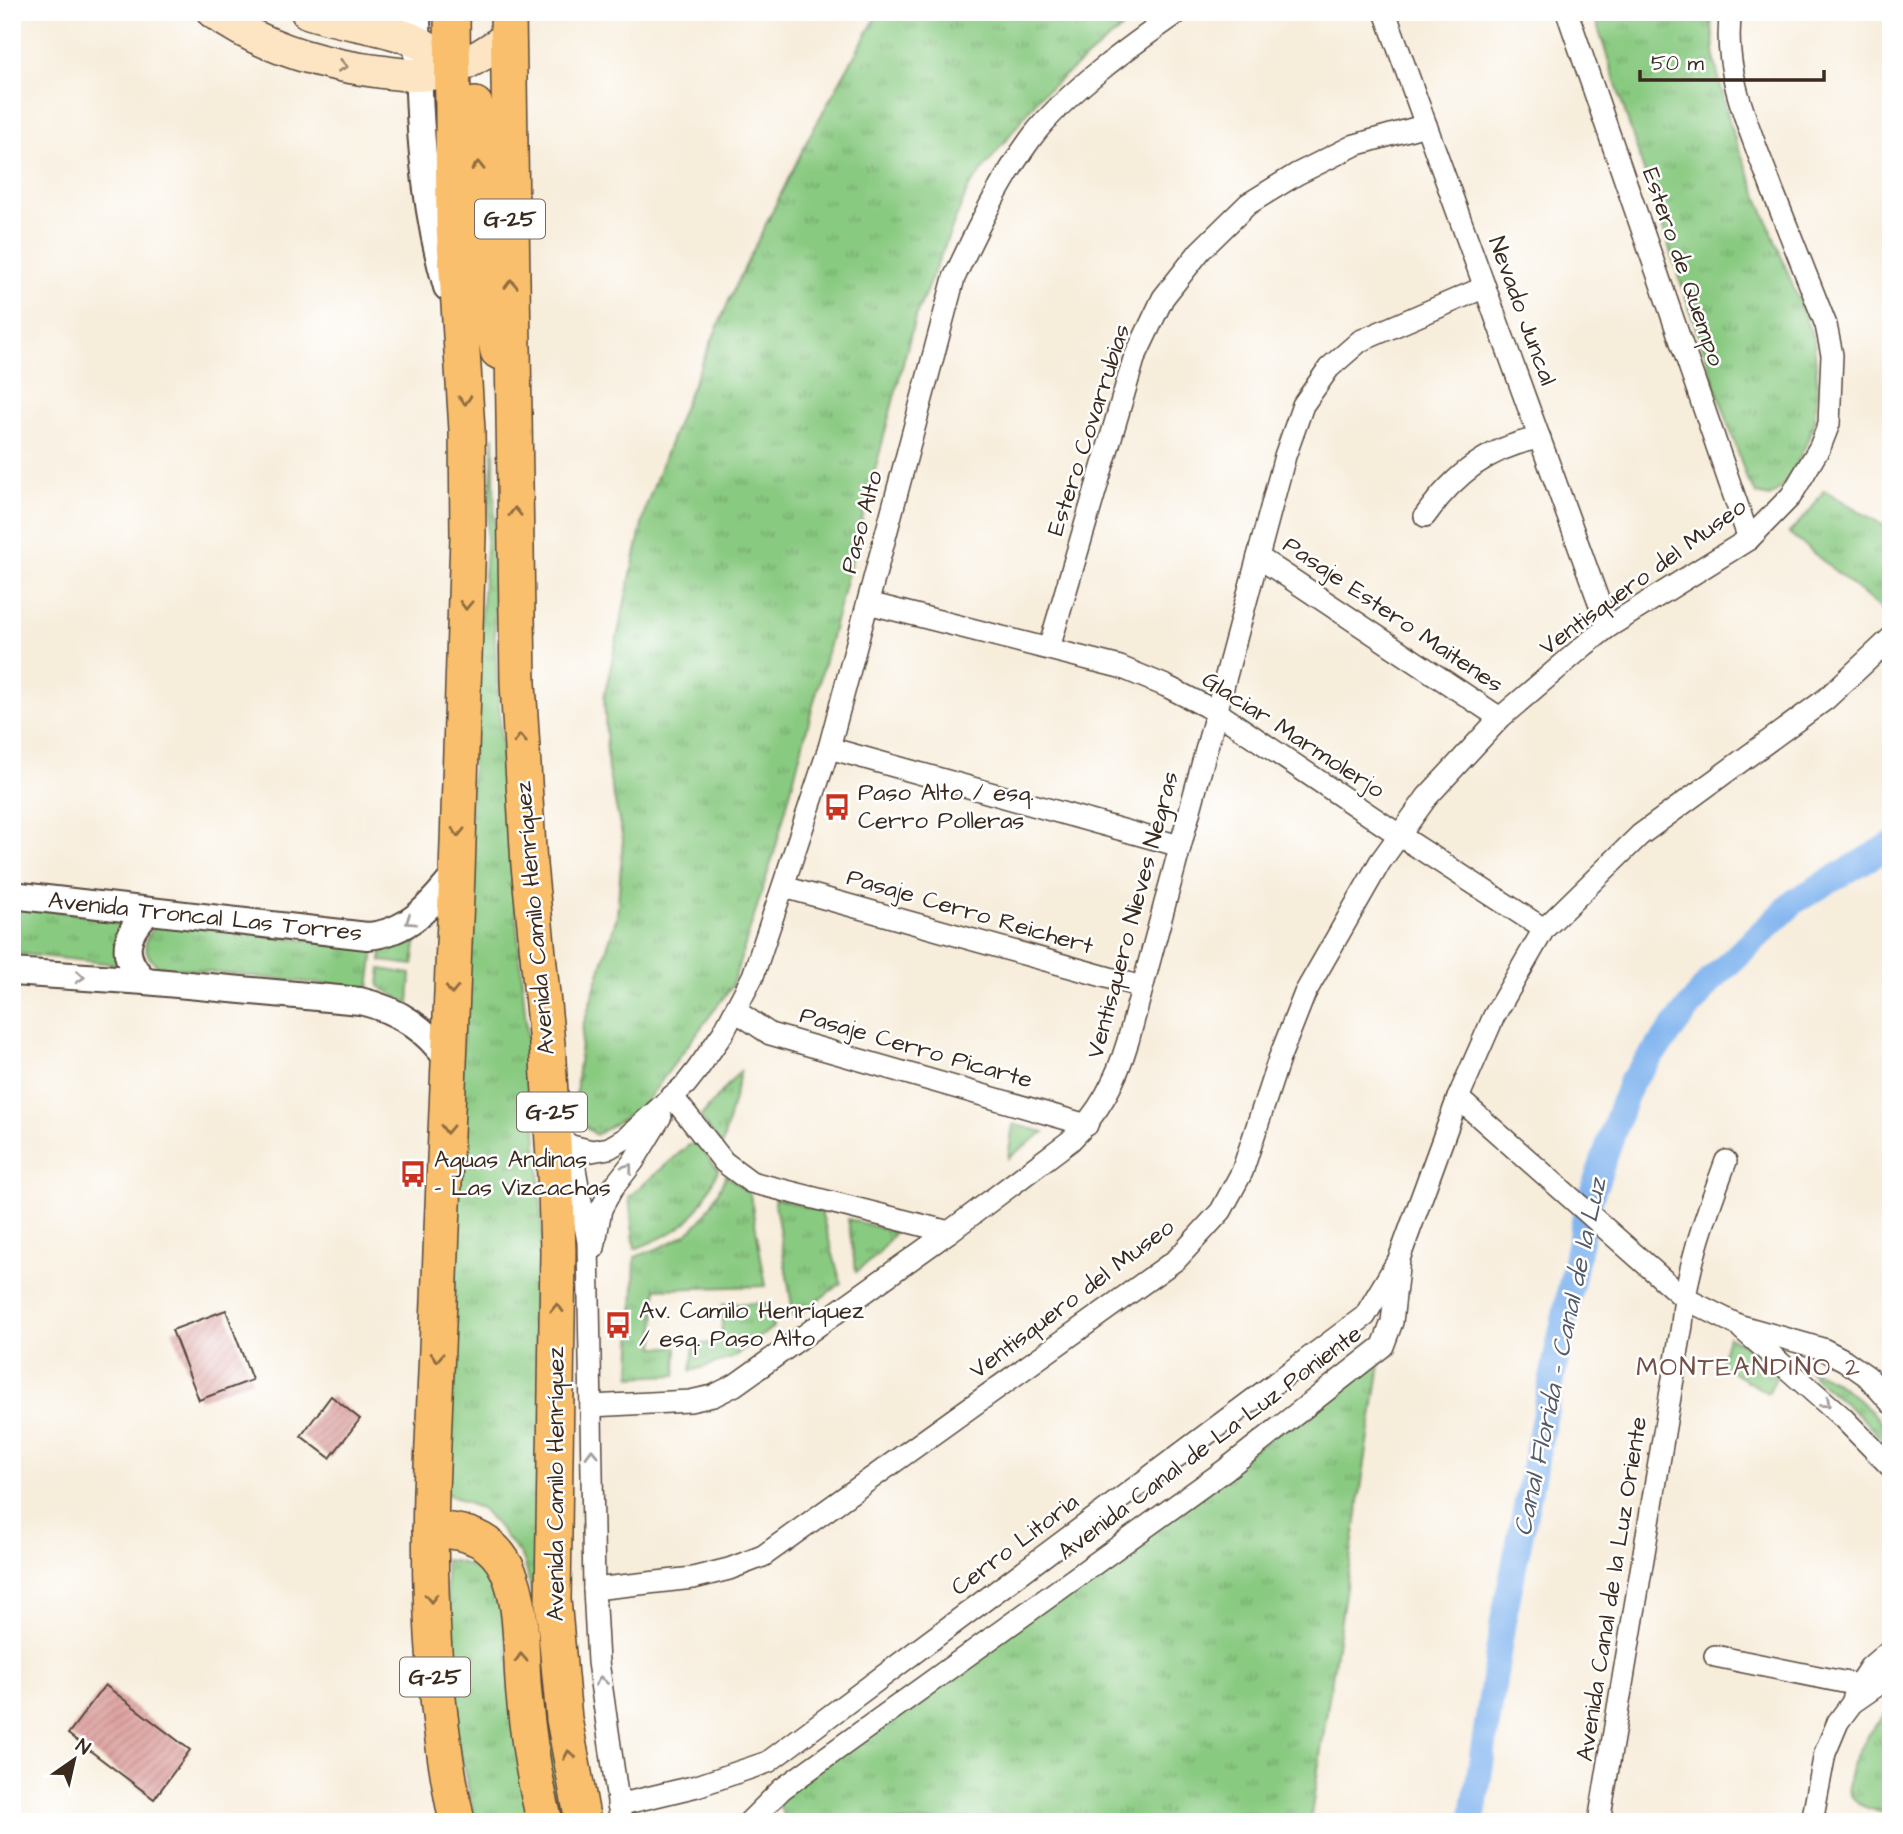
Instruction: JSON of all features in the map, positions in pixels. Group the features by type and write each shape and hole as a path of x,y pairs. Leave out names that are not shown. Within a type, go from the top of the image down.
{"main road":[{"path":"213,12 243,31 293,53 368,70 419,75 454,68 472,60 508,25"},
{"name":"G-25","path":"452,12 454,226 469,483 457,873 430,1530 431,1630 436,1702 457,1822"},
{"path":"293,53 307,39 311,27 309,13 418,26 470,89 477,110 481,266 493,333 513,401"},
{"name":"Avenida Camilo Henríquez","path":"508,25 518,683 522,776 563,1140 558,1251 553,1600 564,1719 583,1822"},
{"path":"430,1530 455,1531 479,1538 499,1555 512,1576 519,1601 526,1721 545,1822"}],"street":[{"name":"Paso Alto","path":"563,1140 592,1151 609,1148 636,1130 697,1070 736,1011 763,950 829,748 954,278 1015,164 1047,119 1108,66 1179,12"},
{"name":"Nevado Juncal","path":"1385,12 1608,627"},
{"name":"Estero de Quempo","path":"1567,12 1748,539"},
{"name":"Ventisquero del Museo","path":"594,1589 693,1578 729,1569 762,1556 1177,1259 1221,1211 1242,1172 1279,1059 1305,993 1380,862 1427,797 1500,718 1608,627 1748,539 1791,496 1820,447 1829,424 1832,355 1826,325 1762,164 1736,86 1728,27 1731,12"},
{"path":"418,26 423,141 433,228 460,332"},
{"name":"Estero Covarrubias","path":"1049,648 1135,359 1163,298 1199,251 1248,204 1297,174 1355,145 1426,125"},
{"name":"Ventisquero Nieves Negras","path":"591,1406 690,1401 713,1396 735,1385 949,1232 1070,1141 1087,1125 1113,1084 1128,1041 1285,456 1303,405 1329,368 1360,341 1485,287"},
{"path":"1425,516 1441,494 1461,474 1485,456 1516,442 1540,438"},
{"name":"Pasaje Estero Maitenes","path":"1258,557 1500,718"},
{"name":"Glaciar Marmolerjo","path":"868,603 1120,667 1167,685 1215,711 1545,929"},
{"name":"Avenida Canal de La Luz Poniente","path":"749,1822 782,1789 1225,1470 1382,1346 1392,1322 1399,1259 1458,1098 1493,1016 1545,929 1640,835 1826,699 1891,638"},
{"path":"829,748 1180,846"},
{"name":"Avenida Troncal Las Torres","path":"12,895 355,936 381,935 400,928 417,917 457,873"},
{"name":"Pasaje Cerro Reichert","path":"784,887 1142,987"},
{"path":"145,981 133,970 127,947 134,925 149,912"},
{"path":"12,972 360,1001 381,1006 415,1023 428,1034 449,1061"},
{"name":"Pasaje Cerro Picarte","path":"736,1011 771,1034 1087,1125"},
{"name":"Paso Alto","path":"589,1276 601,1209 672,1097"},
{"path":"672,1097 724,1162 751,1182 949,1232"},
{"path":"1458,1098 1684,1298 1738,1325 1824,1349 1887,1389"},
{"path":"563,1140 589,1242 594,1589 598,1662 620,1813"},
{"name":"Avenida Canal de la Luz Oriente","path":"1600,1822 1682,1325 1684,1298 1701,1229 1726,1161"},
{"name":"Cerro Litoria","path":"620,1813 768,1762 1365,1316 1399,1259"},
{"path":"1738,1325 1842,1417 1891,1467"},
{"path":"1812,1822 1825,1753 1838,1722 1870,1667 1891,1649"},
{"path":"1715,1656 1855,1694 1891,1676"}],"green space":[{"path":"879,12 1142,12 1040,96 968,189 915,318 775,850 732,986 642,1107 596,1135 576,1118 577,1080 583,1026 617,916 623,839 608,770 604,697 646,506 687,398 735,287 809,137"},
{"path":"1593,12 1701,12 1712,23 1715,62 1731,128 1814,340 1818,390 1813,427 1800,458 1781,488 1770,497 1757,494 1747,479"},
{"path":"494,436 495,643 504,782 539,1165 568,1822 558,1822 543,1728 534,1602 524,1560 481,1509 447,1494 473,733"},
{"path":"1824,490 1891,530 1891,617 1789,533 1810,511"},
{"path":"12,906 127,920 124,965 12,953"},
{"path":"163,922 374,949 369,989 158,966 148,954 146,942 151,931"},
{"path":"418,929 413,965 381,961 382,949"},
{"path":"381,969 411,974 409,1004 379,986"},
{"path":"741,1070 722,1146 700,1117"},
{"path":"1013,1124 1044,1132 1008,1158"},
{"path":"697,1143 718,1170 702,1202 678,1228 635,1249 629,1197 689,1145"},
{"path":"726,1175 750,1194 766,1286 656,1289 655,1347 677,1347 676,1375 631,1377 635,1257 670,1243 692,1229 709,1208"},
{"path":"774,1198 821,1211 841,1283 794,1318"},
{"path":"848,1219 895,1232 877,1255 856,1272"},
{"path":"766,1303 773,1327 732,1358 691,1371 694,1345 721,1342 723,1304"},
{"path":"1728,1336 1756,1352 1779,1372 1768,1393 1720,1365"},
{"path":"1381,1358 1310,1822 788,1822 773,1796"},
{"path":"1806,1368 1841,1386 1872,1412 1891,1432 1891,1450 1862,1418"},
{"path":"445,1560 474,1568 498,1587 534,1822 476,1822 456,1734"},
{"path":"1891,1708 1891,1815 1859,1804 1851,1796 1848,1786 1853,1762 1860,1749"}],"building":[{"path":"226,1310 252,1380 199,1400 172,1330"},
{"path":"331,1396 360,1419 330,1458 301,1436"},
{"path":"105,1685 190,1750 154,1799 68,1734"}],"waterway":[{"name":"Canal Florida - Canal de la Luz","path":"1472,1822 1503,1621 1586,1211 1630,1083 1709,982 1795,901 1891,845"}],"place":[{"name":"Paso Alto / esq. Cerro Polleras","path":"837,807"},
{"name":"Aguas Andinas - Las Vizcachas","path":"413,1174"},
{"name":"Av. Camilo Henríquez / esq. Paso Alto","path":"618,1325"}],"district":[{"name":"MONTEANDINO 2","path":"1749,1367"}]}
